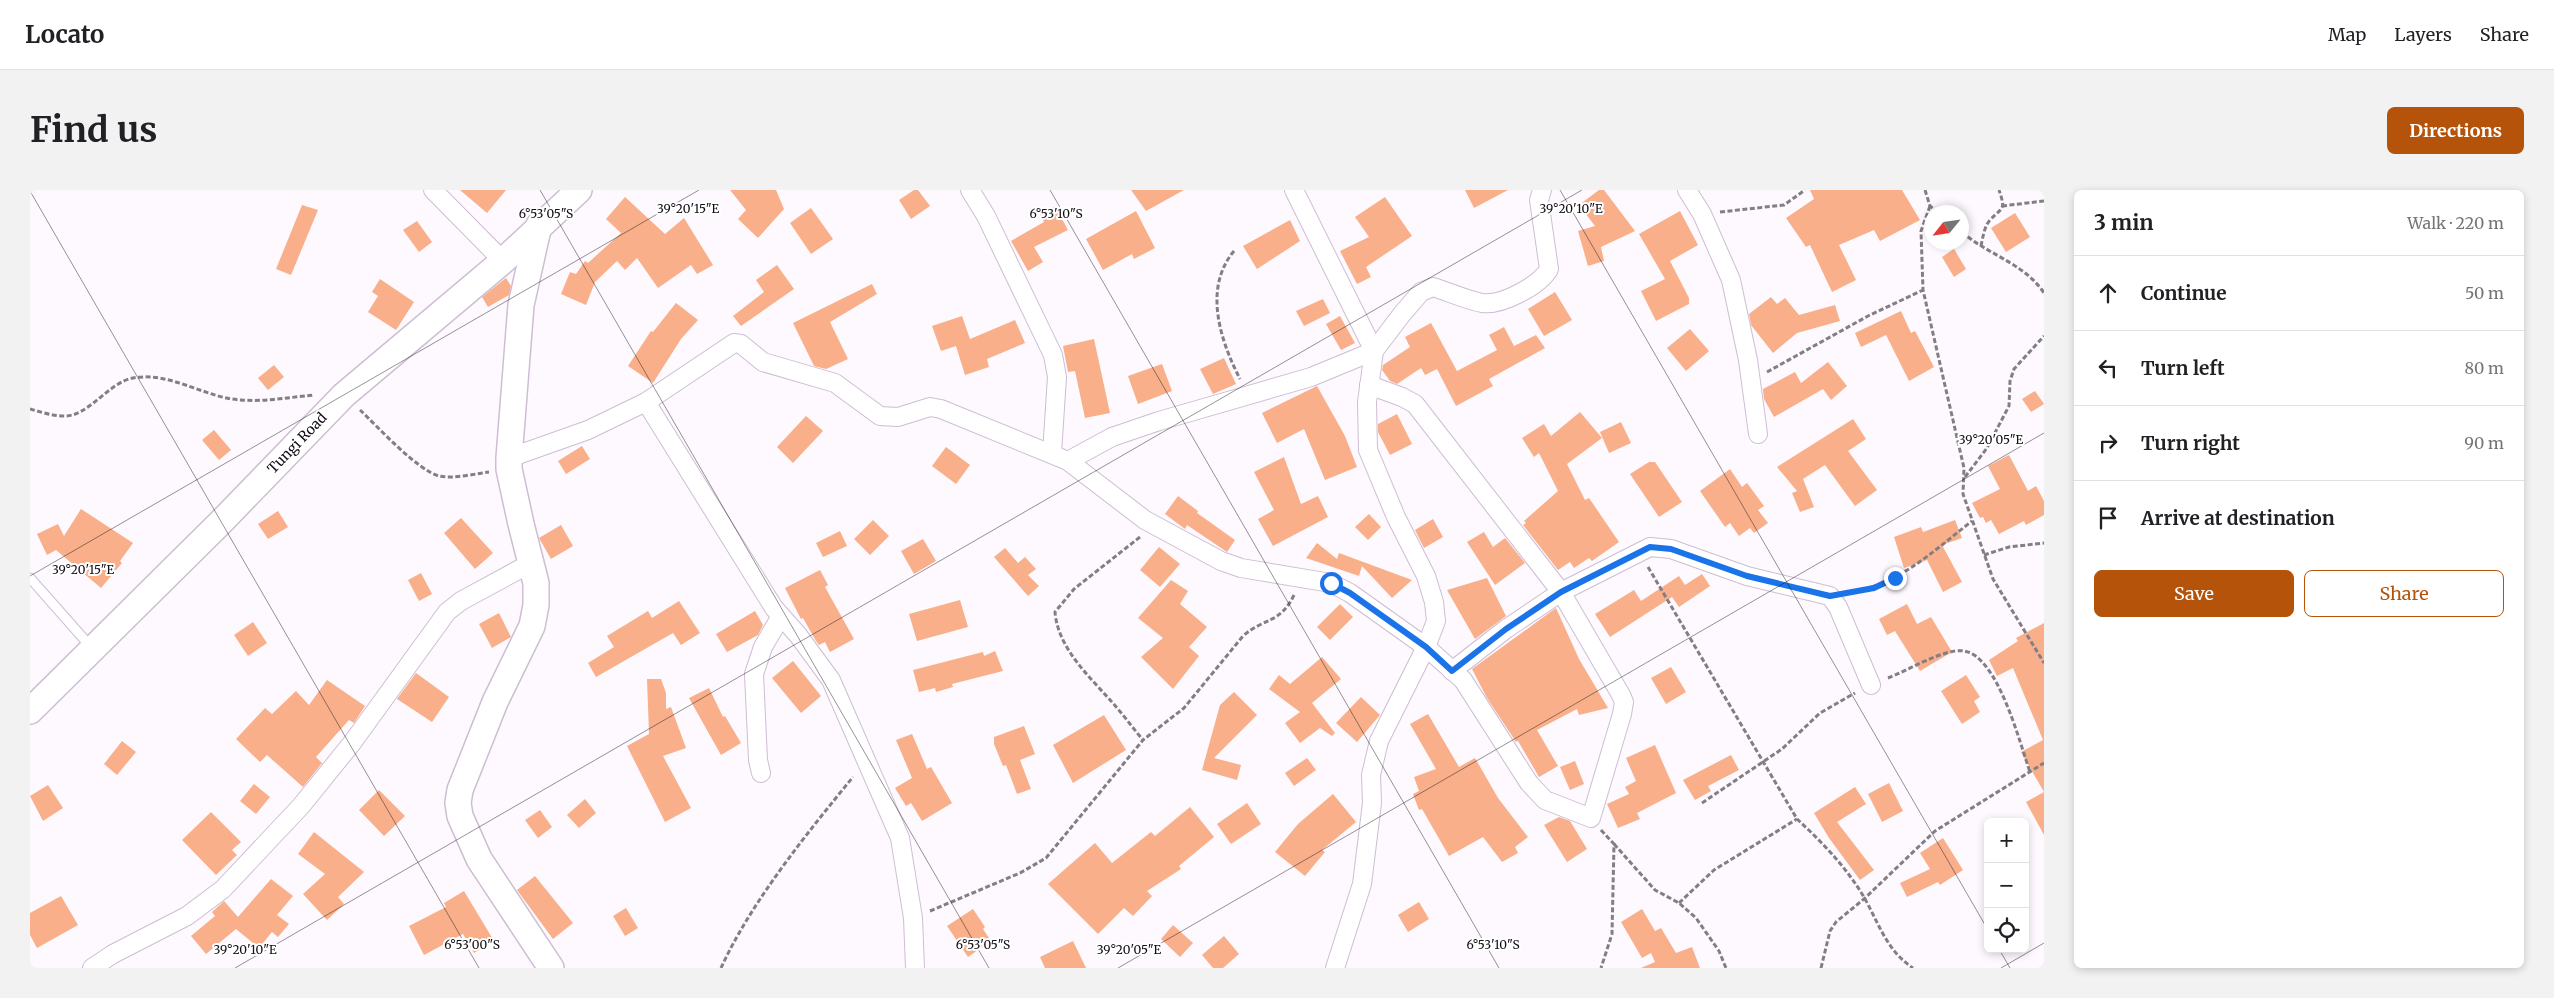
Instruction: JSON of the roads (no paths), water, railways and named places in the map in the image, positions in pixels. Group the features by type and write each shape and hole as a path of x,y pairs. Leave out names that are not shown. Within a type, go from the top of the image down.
{"street":[{"path":"433,190 503,261"},
{"name":"Tungi Road","path":"32,704 93,648 345,394 503,261 579,190"},
{"path":"970,190 986,216 1053,355 1057,377 1052,453"},
{"path":"1294,190 1374,351"},
{"path":"1335,968 1362,884 1372,803 1371,775 1379,740 1426,647 1436,620 1434,602 1426,576 1396,518 1368,450 1367,402 1374,351 1402,314 1427,289 1433,287 1483,303 1502,300 1539,283 1549,269 1539,200 1542,190"},
{"path":"1687,190 1702,214 1732,280 1751,381 1758,434"},
{"path":"540,225 521,305 509,463 536,583 536,605 532,626 495,702 460,790 458,803 460,816 479,859 551,968"},
{"path":"509,463 588,430 646,402 734,343 741,344 763,362 835,383 880,416 898,417 930,407 941,408 1068,461 1121,503 1154,525 1231,565 1303,578 1341,588 1426,647 1470,688 1529,783 1538,793 1551,804 1591,818 1620,723 1624,702 1561,592 1415,404 1402,397 1369,386"},
{"path":"1068,461 1112,437 1159,421 1311,376 1374,351"},
{"path":"646,402 774,608 831,680 900,838 913,918 916,968"},
{"path":"1452,671 1506,629 1561,592 1639,551 1655,547 1671,549 1747,576 1830,596 1838,607 1871,685"},
{"path":"92,968 113,954 188,916 223,889 301,806 352,743 447,612 461,601 531,563"},
{"path":"761,773 756,732 754,674 762,647 781,616"}],"lane":[{"path":"30,578 93,648"}]}
